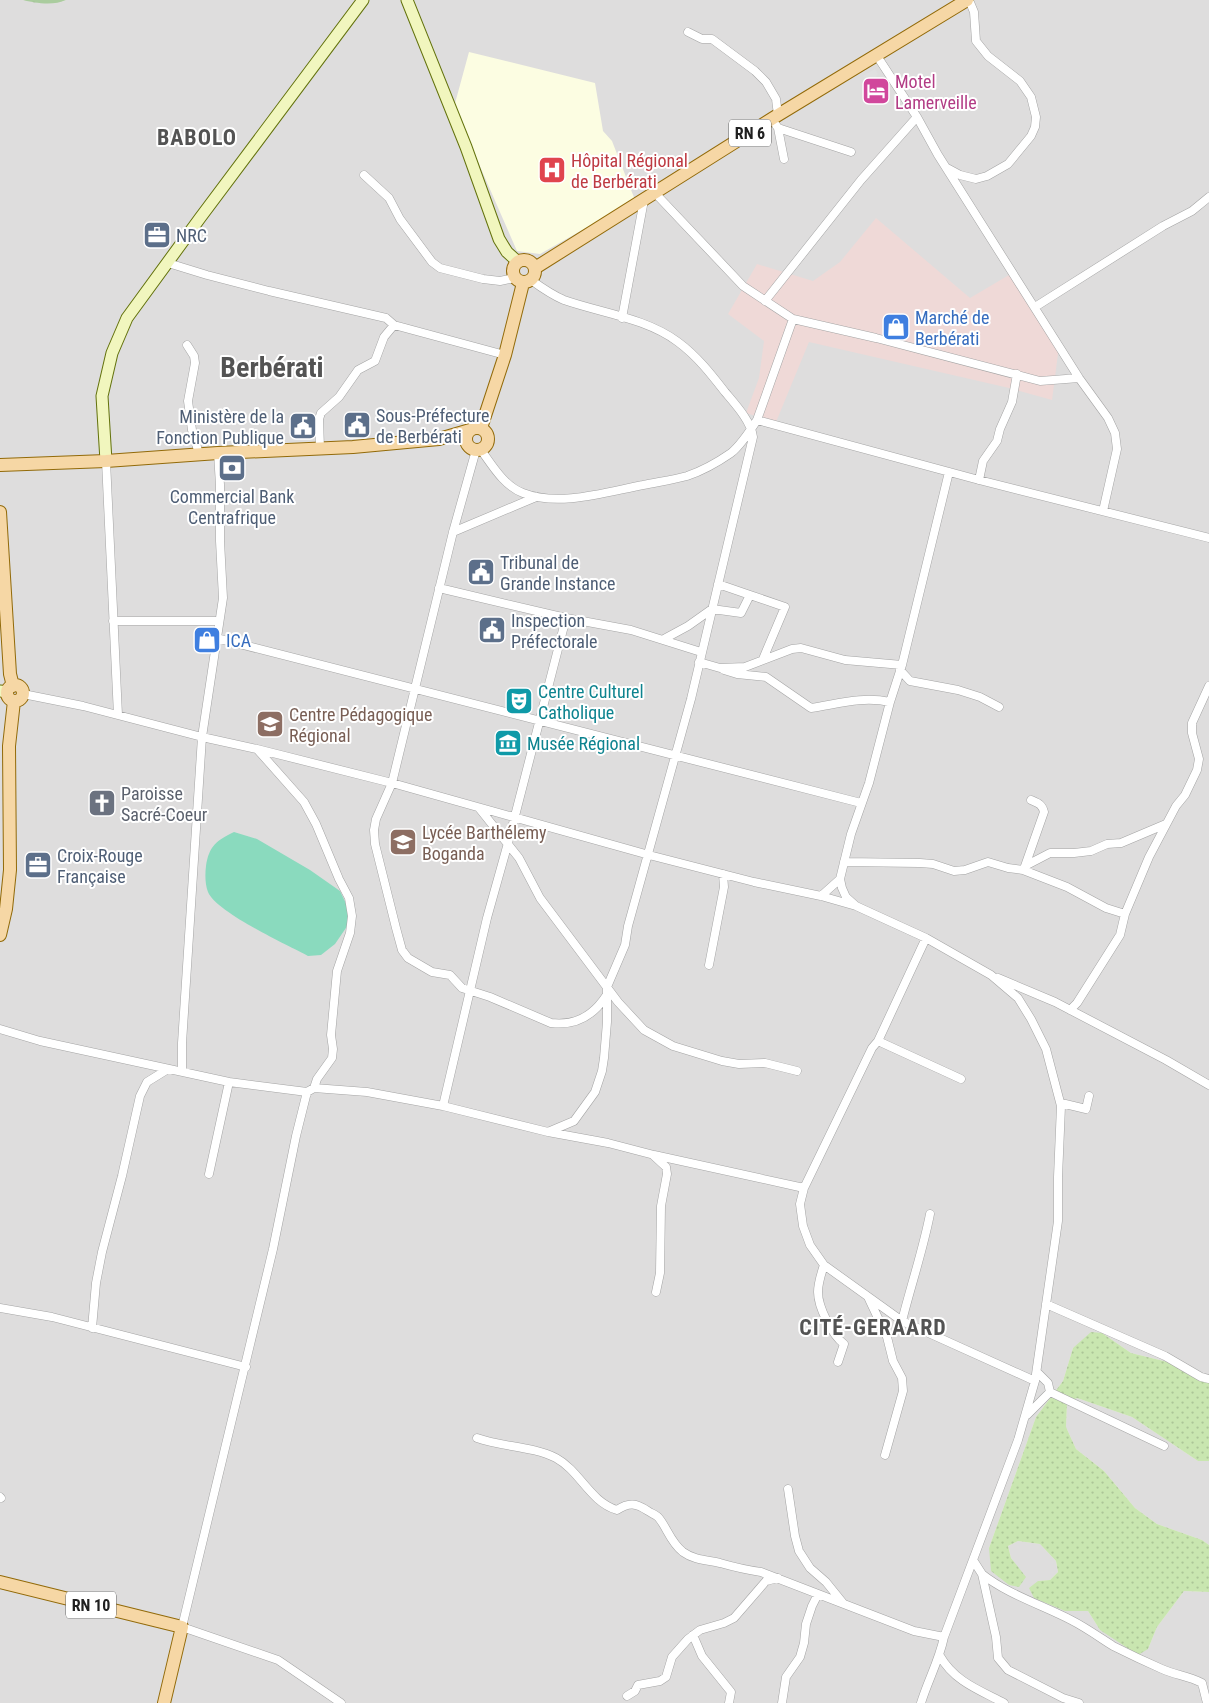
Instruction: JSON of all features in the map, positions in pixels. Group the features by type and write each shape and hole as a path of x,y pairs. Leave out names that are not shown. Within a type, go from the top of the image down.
{"main road":[{"name":"RN 6","path":"526,277 649,196 776,121 968,0"},
{"path":"475,449 466,436 476,429 505,355 526,277 528,260 518,262 512,271 526,277"},
{"path":"0,465 353,447 438,439 476,429 487,433 488,440 487,444 475,449 438,439"},
{"path":"0,512 11,693 5,747 10,870 6,908 0,935"},
{"name":"RN 10","path":"0,1582 182,1627"},
{"path":"164,1703 182,1627"}],"street":[{"path":"118,715 102,396 112,353 127,318 363,0"},
{"path":"407,0 466,147 499,239 507,252 518,262"},
{"path":"946,167 960,175 976,179 987,176 1008,164 1035,127 1036,117 1032,97 1020,81 988,56 976,41 974,12 968,0"},
{"path":"688,32 702,39 712,40 756,71 766,82 776,99 776,121 784,159"},
{"path":"877,56 1079,378 1108,418 1115,433 1117,449 1103,512"},
{"path":"765,302 862,180 917,117"},
{"path":"776,121 851,152"},
{"path":"364,175 389,198 400,219 432,262 440,268 483,279 500,280 526,277 549,293 564,300 644,324 678,342 703,365 752,428 751,448 691,699 628,926 625,945 607,991 598,1007 574,1022 562,1024 551,1023 490,997 462,988 450,975 432,972 408,958 402,950 375,837 376,819 392,783 475,449"},
{"path":"649,196 743,286 792,319 876,338 1040,380 1079,378"},
{"path":"622,318 649,196"},
{"path":"1035,307 1163,226 1192,211 1209,197"},
{"path":"168,263 294,298 386,318 394,325 505,355"},
{"path":"475,449 512,487 537,496 555,498 584,496 687,476 733,452 752,428 757,420 792,319"},
{"path":"320,449 320,413 340,397 358,370 375,362 384,337 394,325"},
{"path":"187,344 194,356 195,363 188,402 199,454"},
{"path":"978,480 983,461 997,442 1000,429 1012,402 1017,374"},
{"path":"757,420 978,480 1209,538"},
{"path":"182,1071 182,1043 202,737 223,598 218,453"},
{"path":"856,906 846,897 840,879 851,834 869,783 901,668 949,472"},
{"path":"453,532 537,496"},
{"path":"718,584 785,607 763,659"},
{"path":"439,588 566,618 631,630 701,652"},
{"path":"664,639 688,626 712,609 741,613 750,595"},
{"path":"443,1106 487,918 566,618"},
{"path":"113,621 219,621"},
{"path":"216,638 861,803"},
{"path":"720,668 745,667 792,649 801,648 845,660 901,668 910,681"},
{"path":"699,662 737,674 766,677 811,708 832,705 838,702 876,699 890,702"},
{"path":"894,691 910,681 958,690 999,706"},
{"path":"1070,1010 1077,1003 1120,935 1148,856 1176,806 1185,795 1197,770 1199,759 1192,733 1192,723 1209,686"},
{"path":"11,693 84,706 202,737 257,748 392,783 648,855 856,906 926,938 991,975 1055,1002 1166,1060 1209,1085"},
{"path":"257,748 304,802 316,824 349,898 352,916 350,933 337,971 331,1035 332,1058 310,1090 246,1368 182,1627 278,1660 341,1703"},
{"path":"1024,868 1044,812 1040,804 1031,800"},
{"path":"478,807 519,858 540,898 607,991 652,1036 722,1062 739,1064 765,1062 797,1071"},
{"path":"1024,868 1050,853 1090,851 1107,844 1121,843 1166,824"},
{"path":"844,862 920,862 954,871 965,870 988,862 1008,868 1024,868 1067,887 1106,908 1126,914"},
{"path":"709,965 724,887 723,874"},
{"path":"821,896 840,879"},
{"path":"926,938 878,1041 872,1048 804,1188 800,1204 803,1226 810,1245 824,1265 902,1321 1036,1381"},
{"path":"921,1703 940,1656 944,1637 1026,1416 1036,1381 1058,1221 1061,1103 1046,1049 1031,1018 1018,998 991,975"},
{"path":"548,1132 574,1121 595,1092 604,1058 607,991"},
{"path":"0,1029 40,1041 229,1082 310,1090 367,1092 443,1106 548,1132 608,1143 804,1188"},
{"path":"878,1041 960,1079"},
{"path":"92,1328 96,1283 102,1252 110,1227 140,1096 147,1082 168,1069"},
{"path":"209,1174 229,1082"},
{"path":"1061,1103 1086,1109 1089,1096"},
{"path":"654,1155 666,1166 667,1174 661,1206 660,1274 656,1292"},
{"path":"902,1321 922,1254 930,1214"},
{"path":"824,1265 818,1282 818,1294 828,1323 835,1335 844,1344 838,1362"},
{"path":"868,1298 887,1338 893,1361 902,1378 903,1391 885,1455"},
{"path":"1046,1304 1165,1356 1201,1377 1209,1379"},
{"path":"0,1308 52,1317 246,1368"},
{"path":"1037,1372 1048,1383 1050,1392"},
{"path":"1026,1416 1050,1392"},
{"path":"1050,1392 1164,1446"},
{"path":"477,1438 493,1444 531,1450 555,1458 568,1466 600,1502 608,1507 617,1510 624,1505 632,1504 641,1506 658,1517 668,1536 682,1551 701,1560 743,1570 761,1572 914,1631 944,1637"},
{"path":"788,1489 795,1536 800,1551 810,1568 826,1582 843,1603"},
{"path":"973,1560 982,1574 991,1582 1070,1620 1115,1647 1143,1661 1202,1683 1207,1703"},
{"path":"982,1574 996,1637 998,1658 1008,1670 1063,1698 1079,1703"},
{"path":"627,1696 635,1691 638,1685 660,1681 666,1677 672,1656 693,1635 700,1630 734,1618 766,1581 778,1578"},
{"path":"782,1703 786,1677 800,1657 806,1624 818,1594"},
{"path":"693,1635 702,1656 731,1692 729,1703"},
{"path":"940,1656 956,1676 973,1688 1004,1703"}],"shaded area":[{"path":"0,0 48,3 66,0 1209,0 1209,1383 1188,1367 1131,1353 1102,1333 1073,1348 1063,1381 1036,1417 989,1548 1025,1577 1011,1558 1008,1546 1018,1541 1040,1544 1056,1561 1058,1572 1050,1580 1038,1581 1065,1611 1088,1611 1100,1630 1148,1649 1157,1627 1184,1591 1209,1592 1209,1703 0,1703"},
{"name":"Hôpital Régional de Berbérati","path":"469,52 595,83 603,131 612,141 635,200 540,254 517,251 454,107"},
{"path":"875,69 878,74 877,77 866,82 863,76"},
{"name":"Marché de Berbérati","path":"876,218 970,298 1009,275 1059,346 1052,400 1009,388 809,342 776,422 746,413 759,378 764,341 728,314 757,264 813,281 840,262"},
{"path":"1077,1398 1132,1417 1198,1461 1209,1461 1209,1545 1202,1540 1157,1524 1135,1508 1104,1471 1076,1449 1066,1427 1067,1403"}],"green space":[{"path":"23,0 66,0 38,3"},
{"path":"234,832 257,839 310,870 340,891 350,912 348,925 335,944 321,955 308,956 253,927 224,909 214,900 206,886 205,872 207,859 215,844"},
{"path":"1091,1332 1102,1333 1131,1353 1188,1367 1209,1383 1209,1461 1198,1461 1132,1417 1077,1398 1067,1403 1066,1427 1076,1449 1104,1471 1135,1508 1157,1524 1202,1540 1209,1545 1209,1592 1184,1591 1157,1627 1148,1649 1138,1655 1100,1630 1088,1611 1065,1611 1034,1598 1029,1588 1038,1581 1050,1580 1058,1572 1056,1561 1040,1544 1018,1541 1008,1546 1011,1558 1026,1577 1019,1587 1009,1585 991,1571 989,1548 1036,1417 1063,1381 1073,1348"}],"place":[{"name":"Motel Lamerveille","path":"876,91"},
{"name":"Hôpital Régional de Berbérati","path":"552,170"},
{"name":"NRC","path":"157,235"},
{"name":"Marché de Berbérati","path":"896,327"},
{"name":"Sous-Préfecture de Berbérati","path":"357,425"},
{"name":"Ministère de la Fonction Publique","path":"303,426"},
{"name":"Commercial Bank Centrafrique","path":"232,468"},
{"name":"Tribunal de Grande Instance","path":"481,572"},
{"name":"Inspection Préfectorale","path":"492,630"},
{"name":"ICA","path":"207,640"},
{"name":"Centre Culturel Catholique","path":"519,701"},
{"name":"Centre Pédagogique Régional","path":"270,724"},
{"name":"Musée Régional","path":"508,743"},
{"name":"Paroisse Sacré-Coeur","path":"102,803"},
{"name":"Lycée Barthélemy Boganda","path":"403,842"},
{"name":"Croix-Rouge Française","path":"38,865"}],"district":[{"name":"BABOLO","path":"197,137"},
{"name":"Berbérati","path":"272,367"},
{"name":"CITÉ-GERAARD","path":"873,1327"}]}
